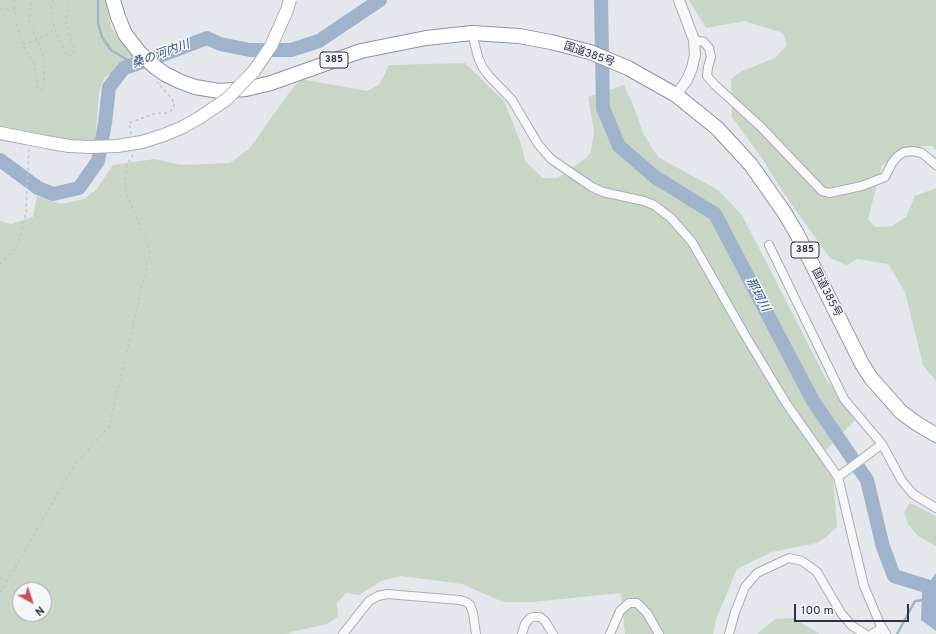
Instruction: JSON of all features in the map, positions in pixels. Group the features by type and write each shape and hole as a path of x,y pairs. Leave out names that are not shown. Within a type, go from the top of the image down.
{"highway":[{"name":"国道385号","path":"113,0 125,34 139,52 155,67 164,74 196,87 219,91 246,89 271,83 361,50 426,38 472,33 519,36 551,42 590,52 628,68 676,95 717,128 751,165 784,212 797,234 871,378 901,412 936,436"}],"main road":[{"path":"0,133 69,146 90,147 117,146 142,142 164,135 199,118 227,99 254,70 271,46 290,0"}],"street":[{"path":"676,95 687,80 695,55 694,40 678,0"},
{"path":"472,33 478,57 483,68 512,100 538,144 551,159 592,187 603,192 644,201 654,205 682,229 692,242 786,403 838,477 864,586 884,631 872,634"},
{"path":"694,40 704,42 709,48 711,57 708,67 708,76 715,85 761,127 822,191 829,193 862,186 885,177 892,163 904,152 913,151 922,154 936,165"},
{"path":"769,245 844,399 882,444 902,481 913,494 936,508"},
{"path":"838,477 882,444"},
{"path":"729,634 735,612 745,587 756,573 789,558 802,561 817,572 841,613 852,626 865,634"},
{"path":"343,634 369,601 378,596 387,594 460,600 466,602 470,605 473,613 476,634"},
{"path":"610,634 620,611 629,603 637,604 647,613 659,634"},
{"path":"522,634 525,624 530,618 534,617 540,617 545,621 553,634"}],"path":[{"path":"15,0 14,10 18,30 23,44 34,64 37,78 37,89 40,90 43,88 44,82 44,63 41,50 29,20 30,7 33,0"},
{"path":"53,0 51,9 55,30 66,54 70,56 74,50 66,24 69,0"},
{"path":"0,9 14,10"},
{"path":"23,44 36,40 55,30"},
{"path":"132,137 129,123 153,114 166,113 172,110 175,104 172,98 157,82"},
{"path":"0,593 76,464 109,428 150,253 127,195 125,181 127,165 135,151"},
{"path":"0,264 16,247 21,235 26,212 28,154"},
{"path":"0,578 7,580"}],"green space":[{"path":"0,0 106,0 111,27 134,59 104,78 99,92 95,143 0,127"},
{"path":"689,0 936,0 936,150 933,146 923,146 882,165 868,219 875,227 892,226 906,217 915,196 936,188 936,381 923,365 905,292 888,264 857,259 847,265 830,258 732,117 731,79 742,71 775,58 787,45 783,33 744,21 706,28"},
{"path":"465,63 504,101 520,141 525,161 543,178 558,178 586,158 591,152 594,131 588,97 624,85 644,135 658,157 718,190 742,215 826,379 856,419 826,450 833,478 837,527 817,543 772,552 737,569 717,617 713,634 625,634 621,593 532,602 503,602 462,584 401,576 381,581 359,595 346,593 337,603 338,617 327,624 287,634 0,634 0,221 11,224 33,217 37,196 61,204 84,199 97,189 113,165 155,159 181,165 230,163 249,149 289,93 301,79 367,91 379,85 389,65"},
{"path":"910,503 936,516 936,546 918,536 908,524 904,512"},
{"path":"793,618 820,634 757,634 775,619"}],"water":[{"path":"936,573 936,631 921,620 922,592"}],"waterway":[{"path":"98,0 98,23 102,37 111,50 136,65"},
{"name":"桑の河内川","path":"0,160 38,188 53,194 79,188 98,161 105,123 109,87 124,68 207,38 220,44 250,50 291,50 319,41 380,0"},
{"name":"那珂川","path":"601,0 603,108 619,146 655,177 715,214 813,401 867,480 883,547 894,576 936,589"},
{"path":"897,634 915,601 925,600"}]}
